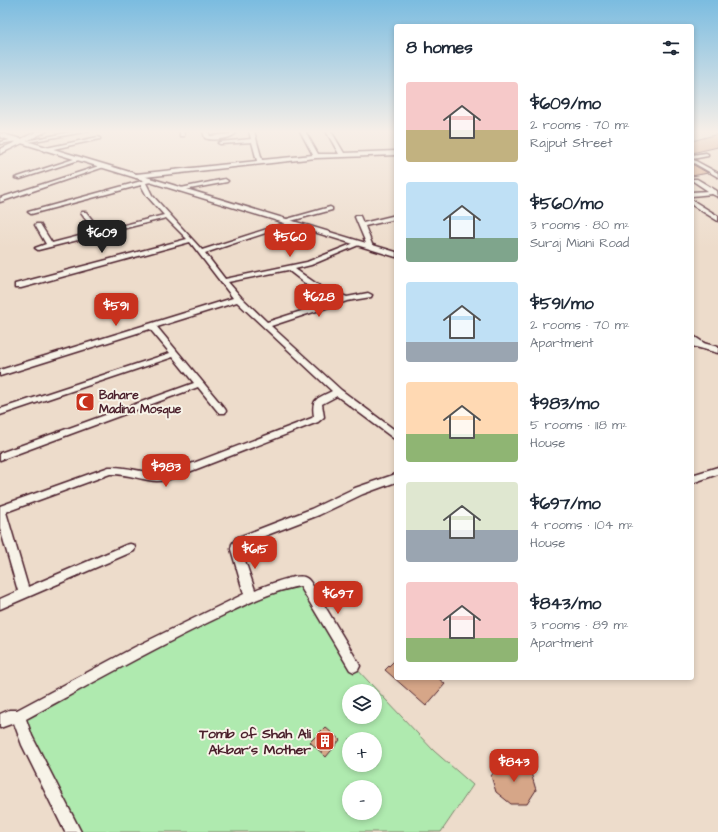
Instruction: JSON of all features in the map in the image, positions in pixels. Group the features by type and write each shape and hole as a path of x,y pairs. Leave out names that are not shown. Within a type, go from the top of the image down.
{"street":[{"path":"18,178 44,170"},
{"path":"0,200 92,170"},
{"path":"116,170 394,254"},
{"path":"179,189 237,170"},
{"path":"136,176 223,175"},
{"path":"695,180 716,193"},
{"path":"31,212 152,181"},
{"path":"143,183 149,195 191,240 238,299 338,392 394,434"},
{"path":"694,194 716,193"},
{"path":"694,203 718,219"},
{"path":"283,220 330,209"},
{"path":"84,213 99,233"},
{"path":"38,248 168,216"},
{"path":"358,216 370,247"},
{"path":"361,225 394,217"},
{"path":"201,252 292,223"},
{"path":"38,225 50,244"},
{"path":"18,286 191,240"},
{"path":"224,281 321,260 359,243"},
{"path":"289,268 318,289 346,299"},
{"path":"265,325 346,299 368,295"},
{"path":"0,373 238,299"},
{"path":"152,326 222,411"},
{"path":"696,344 718,350"},
{"path":"0,412 174,354"},
{"path":"0,456 199,384"},
{"path":"24,592 0,510 109,471 118,470 154,477 166,477 178,473 315,420 319,417 318,402 338,392"},
{"path":"694,478 718,470"},
{"path":"251,597 236,549 237,544 240,541 315,512 359,490 394,479"},
{"path":"0,604 24,592 130,548"},
{"path":"0,721 9,717 18,716 164,638 251,597 291,582 302,581 307,586 354,666"},
{"path":"18,716 28,740 73,832"}],"green space":[{"path":"302,581 354,666 371,684 342,684 342,724 382,724 382,696 434,751 473,785 441,832 74,832 18,716 164,638"}],"building":[{"path":"694,170 702,170 708,173 694,176"},
{"path":"394,661 394,678 385,670"},
{"path":"396,680 440,680 445,684 426,706"},
{"name":"Tomb of Shah Ali Akbar's Mother","path":"325,727 340,740 326,757 310,742"},
{"path":"502,762 518,762 531,773 536,790 527,804 511,804 496,792 491,776"}],"place":[{"name":"Bahare Madina Mosque","path":"85,402"},
{"name":"Tomb of Shah Ali Akbar's Mother","path":"325,741"}]}
